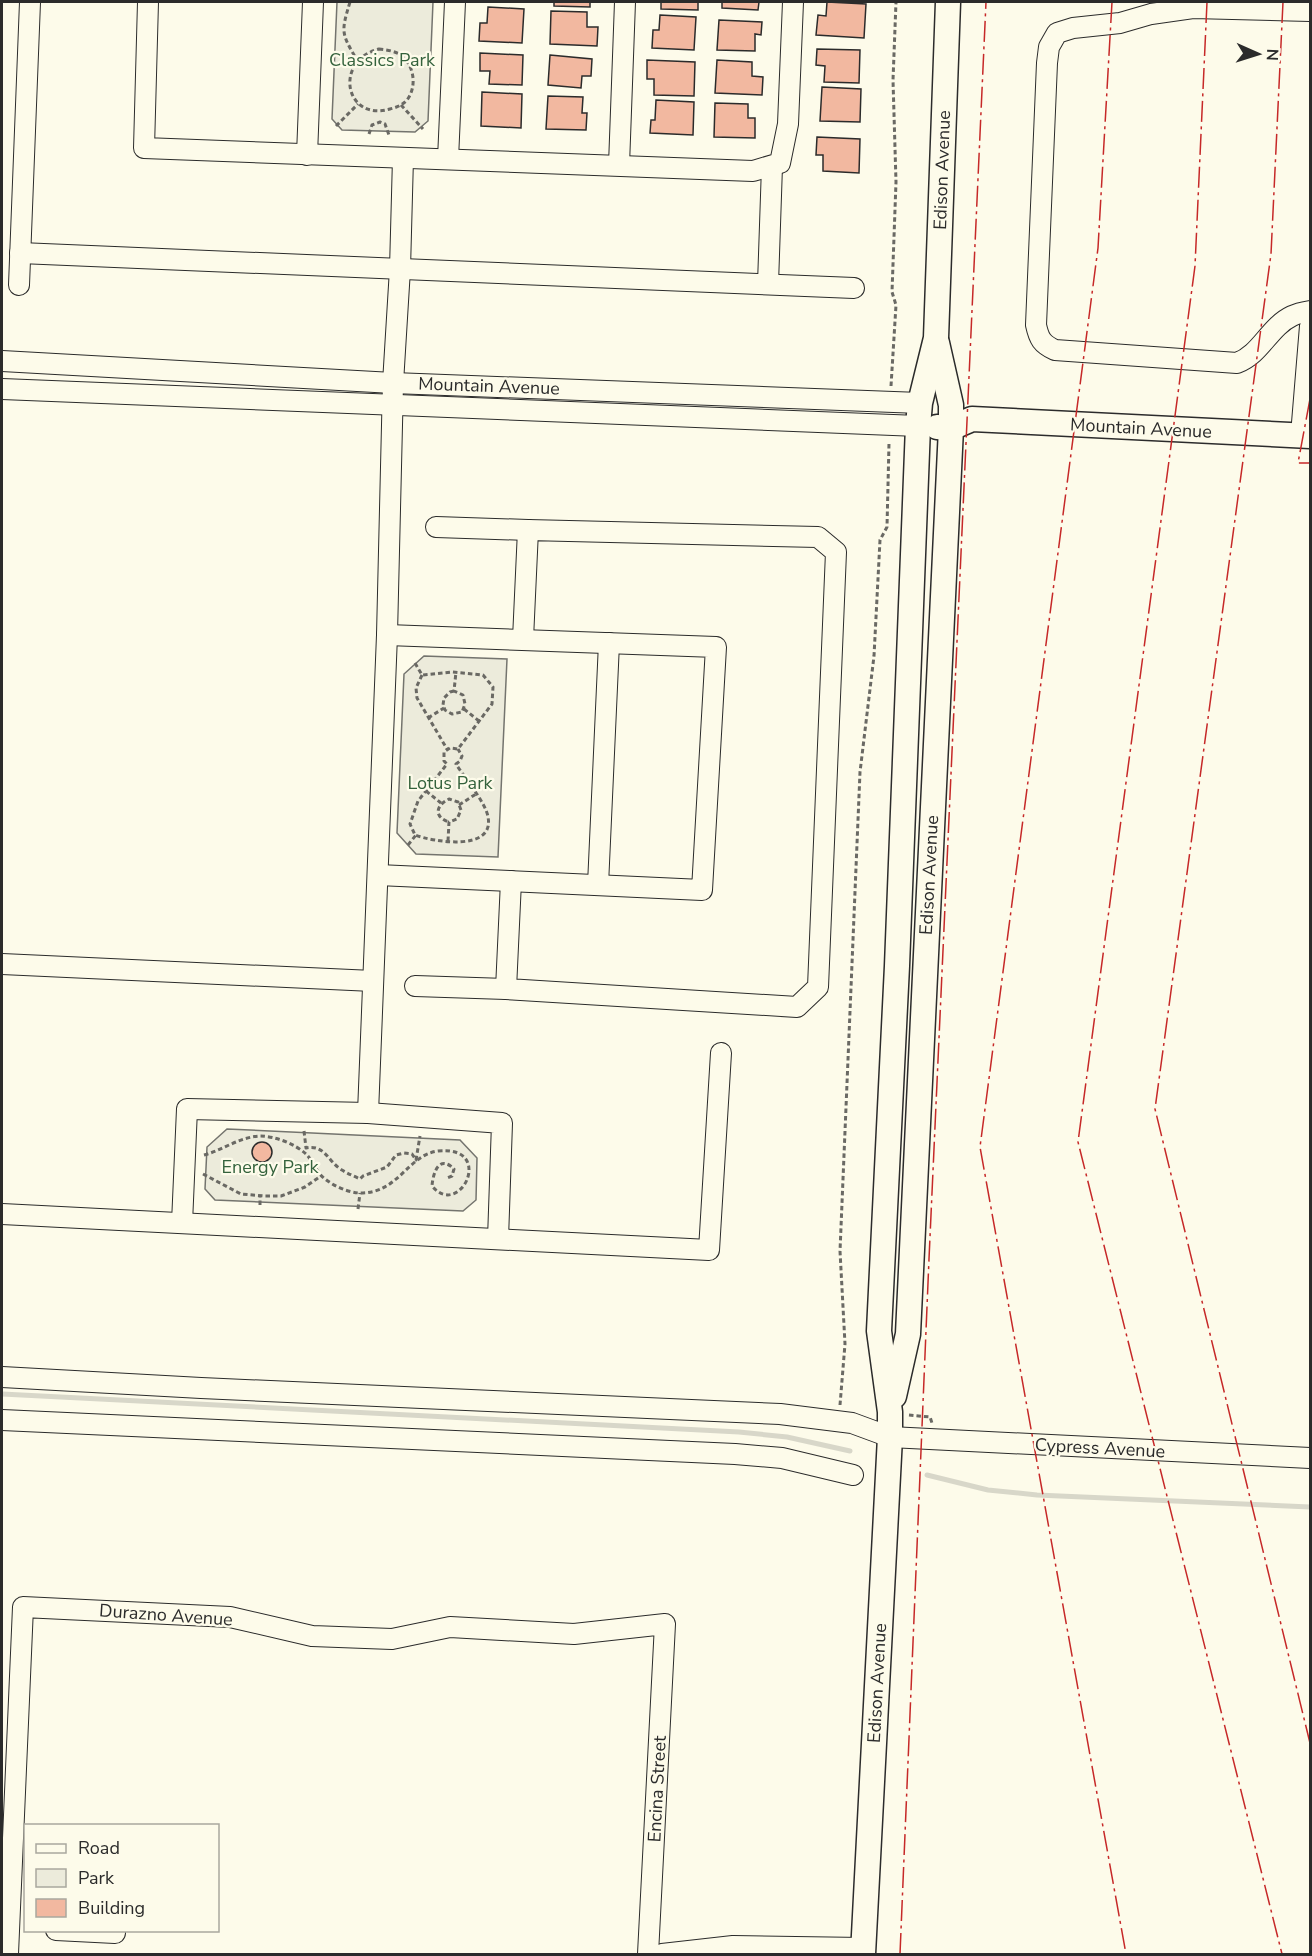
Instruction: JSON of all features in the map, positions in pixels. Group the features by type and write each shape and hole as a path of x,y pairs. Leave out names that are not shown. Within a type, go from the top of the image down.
{"main road":[{"name":"Edison Avenue","path":"863,1951 890,1437 890,1412 879,1331 897,966 903,780 919,415 936,338 948,2"},
{"name":"Edison Avenue","path":"890,1412 908,1334 958,418 936,338"},
{"name":"Mountain Avenue","path":"919,415 1306,436"}],"street":[{"path":"19,285 30,2"},
{"path":"148,2 144,148 753,171 780,164 788,123 793,2"},
{"path":"307,155 313,2"},
{"path":"448,159 455,2"},
{"path":"619,165 625,2"},
{"path":"1311,11 1193,8 1151,14 1120,23 1073,28 1057,33 1049,47 1047,63 1036,325 1038,338 1044,345 1055,350 1238,363 1248,359 1283,322 1292,316 1311,311"},
{"path":"368,1113 403,158"},
{"path":"768,284 772,166"},
{"path":"20,253 855,288"},
{"path":"1306,436 1311,326"},
{"name":"Mountain Avenue","path":"2,362 393,382 919,415"},
{"name":"Mountain Avenue","path":"2,389 393,406 919,415"},
{"path":"415,986 797,1007 818,987 819,975 836,552 818,537 436,527"},
{"path":"523,639 528,530"},
{"path":"378,875 702,890 716,647 387,635"},
{"path":"598,885 609,643"},
{"path":"506,990 511,881"},
{"path":"2,964 374,981"},
{"path":"2,1214 709,1250 721,1053"},
{"path":"182,1223 187,1109 368,1113 502,1123 498,1239"},
{"name":"Cypress Avenue","path":"2,1377 746,1412 809,1416 852,1423 890,1437 1311,1458"},
{"path":"2,1420 735,1454 782,1458 853,1475"},
{"name":"Durazno Avenue","path":"17,1929 23,1607 230,1617 312,1636 392,1639 450,1627 574,1634 665,1624"},
{"name":"Encina Street","path":"648,1954 665,1624"},
{"path":"8,1954 17,1929"},
{"path":"95,1932 115,1933"},
{"path":"662,1954 733,1946 863,1951"}],"path":[{"path":"350,2 344,23 344,38 357,60"},
{"path":"892,383 896,305 892,291 896,182 893,80 896,2"},
{"path":"379,49 391,50 404,57 412,74 413,87 408,98 401,105 380,112 365,110 358,104 352,92 350,76 357,60 368,52 379,49"},
{"path":"336,126 358,104"},
{"path":"401,105 423,129"},
{"path":"369,134 372,125 381,122 385,124 389,135"},
{"path":"839,1421 845,1344 840,1251 860,772 874,656 880,540 886,526 889,445"},
{"path":"416,663 422,675"},
{"path":"422,675 456,672 483,675 493,687 492,704 458,749"},
{"path":"454,691 456,672"},
{"path":"422,675 416,688 417,698 447,749"},
{"path":"454,691 463,695 465,704 462,712 452,714 444,708 444,698 450,692 454,691"},
{"path":"428,718 444,708"},
{"path":"463,709 479,721"},
{"path":"447,749 458,749"},
{"path":"447,749 444,752 444,761 447,764"},
{"path":"447,764 456,764 460,761 462,756 458,749"},
{"path":"447,764 425,791 412,814 410,824 416,836 427,840 469,841 481,838 487,828 488,816 456,764"},
{"path":"425,791 441,803"},
{"path":"459,805 476,794"},
{"path":"449,799 458,802 461,810 457,819 445,821 439,814 441,803 449,799"},
{"path":"448,841 449,822"},
{"path":"408,845 416,836"},
{"path":"303,1152 306,1148 304,1131"},
{"path":"204,1155 217,1152 238,1140 260,1136 291,1144 303,1152 321,1176 340,1188 360,1193 382,1189 397,1180 416,1160 433,1152 447,1150 460,1154 468,1164 470,1173 467,1183 457,1192 447,1194 437,1191 432,1186 438,1166 449,1164 454,1169 452,1176 447,1178"},
{"path":"416,1160 420,1136"},
{"path":"306,1148 319,1148 342,1170 360,1179 387,1167 396,1155 412,1154 416,1160"},
{"path":"203,1174 241,1194 260,1196 281,1196 305,1187 321,1176"},
{"path":"358,1209 360,1193"},
{"path":"260,1196 260,1205"}],"green space":[{"name":"Classics Park","path":"337,2 433,2 428,121 415,132 342,130 332,119"},
{"name":"Lotus Park","path":"424,656 507,659 498,857 416,854 397,833 404,674"},
{"name":"Energy Park","path":"227,1129 460,1140 477,1158 476,1200 463,1211 215,1200 205,1189 207,1147"}],"building":[{"path":"554,2 590,2 590,7 554,6"},
{"path":"661,2 698,2 698,10 661,9"},
{"path":"722,2 759,2 758,10 722,8"},
{"path":"827,2 866,4 864,38 816,35 818,15 826,16"},
{"path":"488,7 524,9 522,43 479,41 480,23 487,23"},
{"path":"551,11 587,12 587,27 598,27 597,46 550,44"},
{"path":"660,15 696,17 694,50 652,48 653,30 659,30"},
{"path":"719,20 762,22 761,35 755,34 755,51 717,50"},
{"path":"817,49 860,50 859,83 824,82 825,66 816,65"},
{"path":"480,53 523,55 522,85 489,84 490,71 480,71"},
{"path":"550,55 592,59 591,76 582,76 581,88 548,85"},
{"path":"647,60 695,62 694,96 654,95 654,79 647,79"},
{"path":"717,60 752,62 752,76 763,77 762,95 715,93"},
{"path":"822,87 861,89 860,122 820,121"},
{"path":"482,92 522,94 521,128 481,126"},
{"path":"548,96 583,97 582,113 587,113 586,130 546,129"},
{"path":"656,100 694,102 693,135 650,133 651,120 655,120"},
{"path":"715,103 748,104 748,118 755,118 755,138 714,137"},
{"path":"817,137 860,139 859,173 823,171 823,155 816,155"},
{"path":"258,1142 266,1142 272,1148 272,1156 266,1162 258,1162 252,1156 252,1148"}],"waterway":[{"path":"2,1394 739,1432 787,1437 850,1451"},
{"path":"927,1475 988,1490 1037,1495 1310,1507"}],"power":[{"path":"900,1954 986,2"},
{"path":"1112,2 1098,248 980,1147 1126,1954"},
{"path":"1207,2 1195,266 1078,1142 1282,1954"},
{"path":"1283,2 1271,254 1155,1109 1310,1743"},
{"path":"1310,399 1298,463 1310,463"}]}
